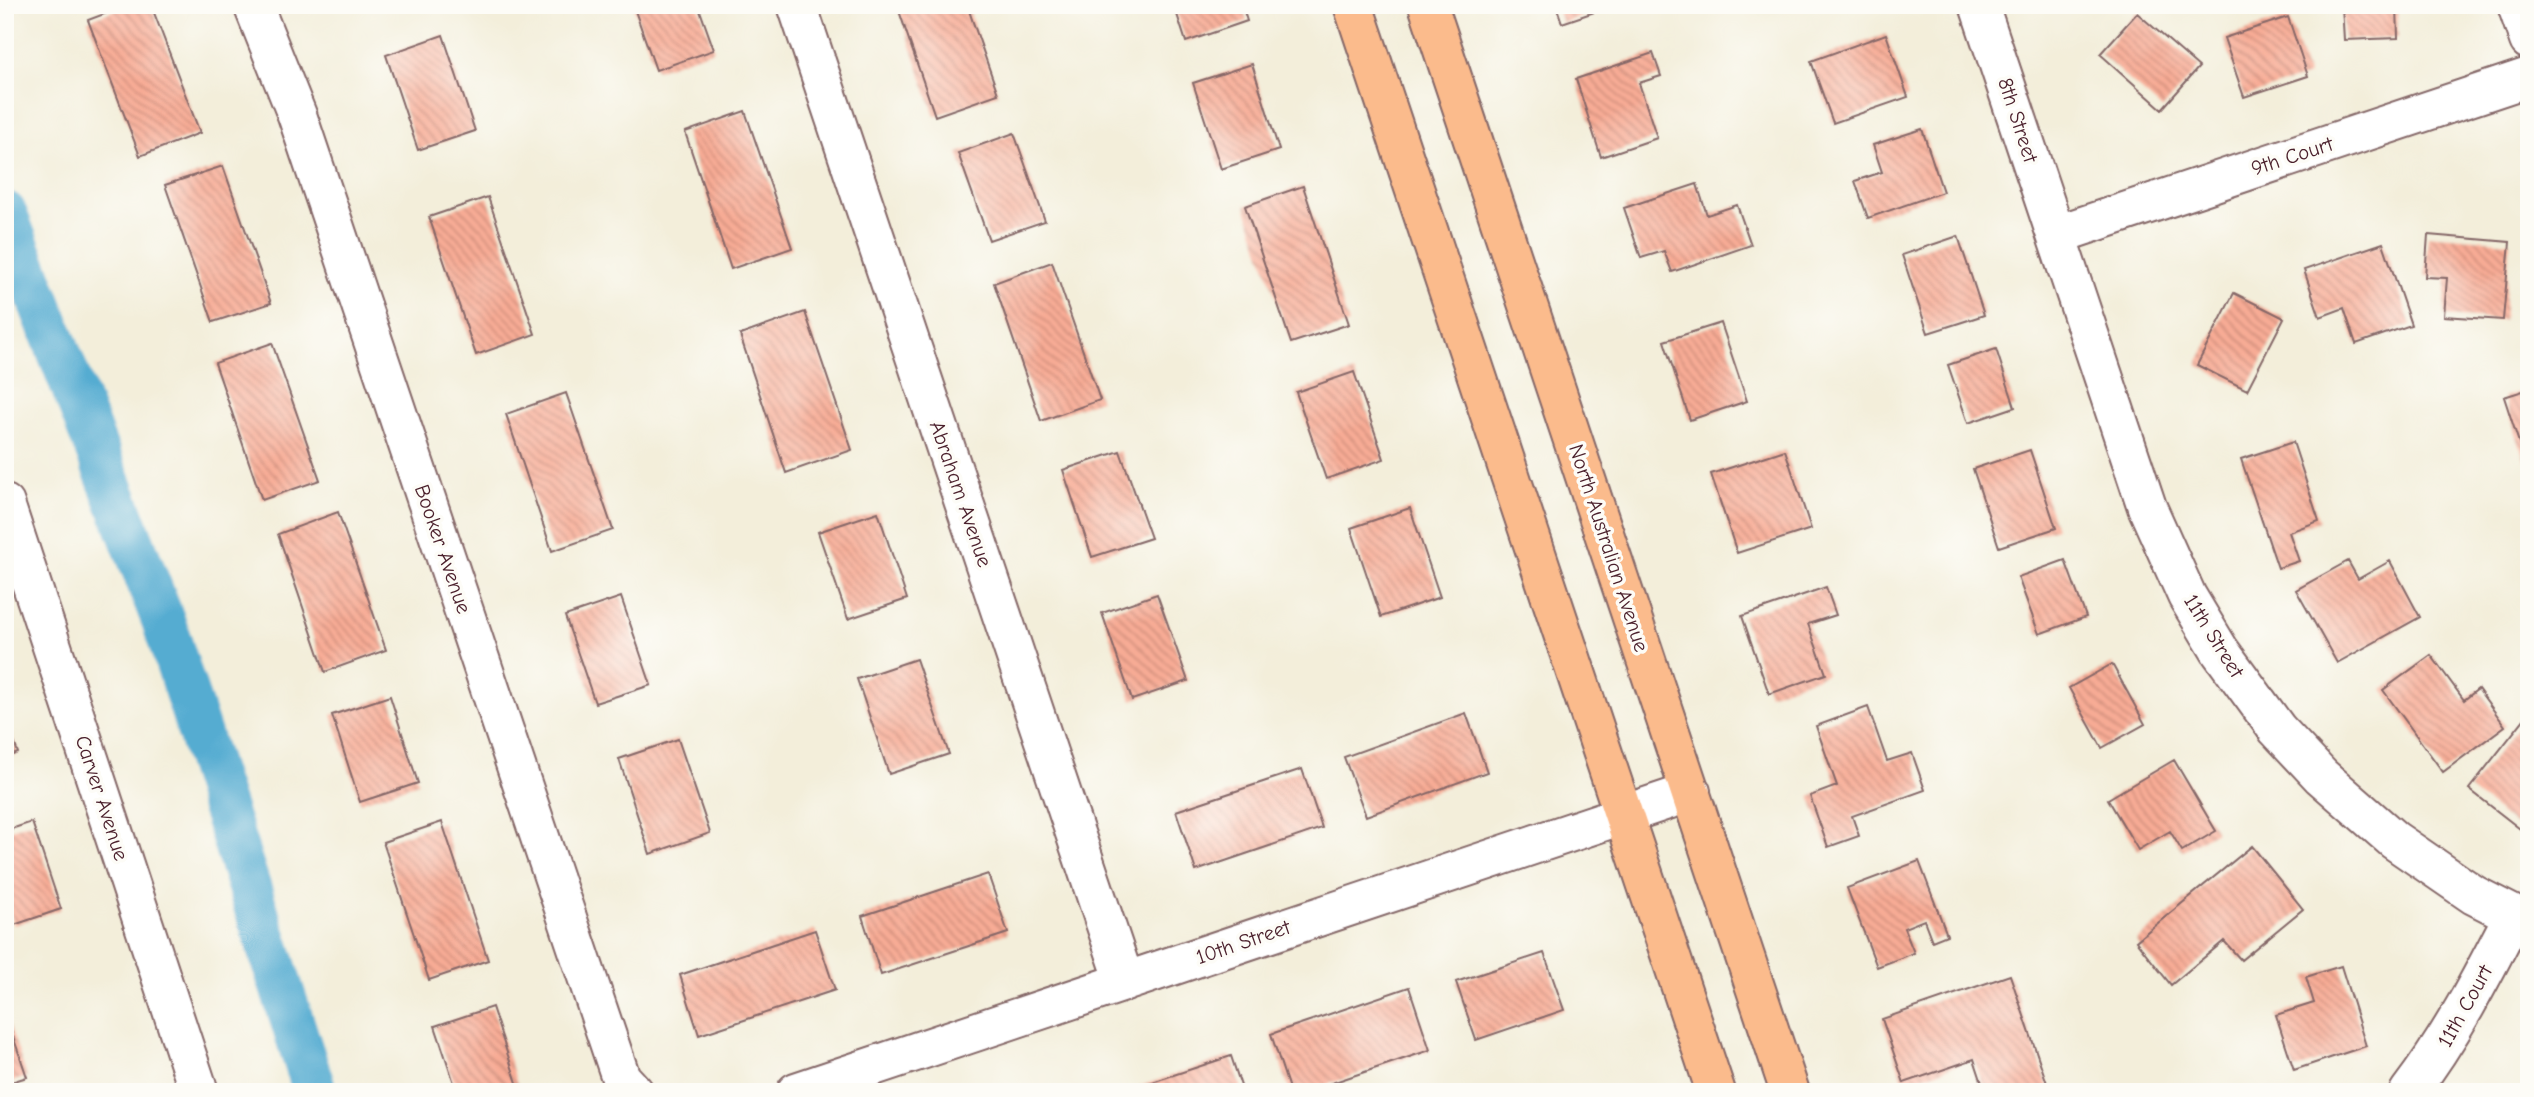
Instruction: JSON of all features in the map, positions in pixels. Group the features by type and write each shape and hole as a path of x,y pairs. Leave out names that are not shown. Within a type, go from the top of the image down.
{"main road":[{"path":"1353,5 1622,814 1710,1090"},
{"name":"North Australian Avenue","path":"1428,5 1790,1092"}],"street":[{"name":"Booker Avenue","path":"253,5 297,115 621,1078 634,1092"},
{"name":"Abraham Avenue","path":"797,5 1125,982"},
{"name":"8th Street","path":"1979,5 2056,234"},
{"path":"2517,5 2529,40"},
{"name":"9th Court","path":"2056,234 2529,77"},
{"name":"11th Street","path":"2056,234 2147,507 2187,596 2220,651 2277,729 2321,776 2394,840 2474,895 2521,920"},
{"name":"Carver Avenue","path":"5,504 18,585 199,1092"},
{"name":"10th Street","path":"796,1092 1691,792"},
{"name":"11th Court","path":"2409,1092 2438,1054 2521,920"}],"building":[{"path":"128,5 151,5 200,133 140,156 88,20"},
{"path":"633,5 698,5 714,50 656,70"},
{"path":"897,5 967,5 998,94 935,116"},
{"path":"1174,5 1242,5 1247,21 1186,42"},
{"path":"1556,5 1612,5 1612,6 1562,23"},
{"path":"2342,5 2397,5 2398,38 2344,40"},
{"path":"2137,13 2199,67 2162,109 2100,54"},
{"path":"2288,17 2308,76 2244,97 2224,38"},
{"path":"1886,34 1908,97 1833,123 1811,61"},
{"path":"443,35 475,131 418,150 386,55"},
{"path":"1653,53 1661,76 1639,83 1657,138 1601,157 1576,79"},
{"path":"1252,64 1279,150 1221,169 1193,83"},
{"path":"745,111 792,248 731,269 685,132"},
{"path":"1922,129 1943,192 1868,218 1855,181 1882,172 1873,145"},
{"path":"1014,133 1045,221 989,240 958,153"},
{"path":"223,166 271,303 213,322 165,185"},
{"path":"1697,184 1707,215 1737,205 1751,245 1672,272 1664,251 1641,258 1624,208"},
{"path":"1303,186 1349,324 1291,343 1245,206"},
{"path":"488,197 535,334 476,355 429,217"},
{"path":"2428,235 2510,242 2503,320 2444,316 2447,278 2425,277"},
{"path":"1958,236 1984,315 1928,333 1902,255"},
{"path":"2383,243 2411,325 2356,344 2344,308 2320,317 2304,270"},
{"path":"1052,262 1100,400 1041,421 994,283"},
{"path":"2234,293 2284,318 2247,390 2197,365"},
{"path":"805,312 852,450 786,473 740,335"},
{"path":"1721,323 1747,401 1690,420 1664,341"},
{"path":"272,343 320,480 262,500 215,363"},
{"path":"1996,349 2015,407 1968,423 1948,365"},
{"path":"1354,372 1384,459 1326,479 1296,392"},
{"path":"2529,389 2529,460 2525,461 2504,397"},
{"path":"566,393 613,530 552,551 506,414"},
{"path":"2293,442 2319,521 2289,532 2299,561 2278,568 2241,459"},
{"path":"1785,450 1811,529 1737,553 1711,474"},
{"path":"2030,450 2056,528 1999,547 1973,469"},
{"path":"1120,451 1151,538 1092,557 1063,470"},
{"path":"1410,508 1440,597 1381,617 1351,528"},
{"path":"338,512 386,650 325,672 278,534"},
{"path":"878,512 907,599 848,619 818,532"},
{"path":"2065,560 2086,617 2039,634 2018,577"},
{"path":"2348,561 2358,579 2390,561 2420,617 2337,663 2296,590"},
{"path":"1826,587 1836,615 1808,624 1826,674 1769,694 1742,616"},
{"path":"1157,594 1188,681 1132,700 1102,613"},
{"path":"621,597 651,685 595,703 565,616"},
{"path":"2431,655 2464,700 2478,689 2505,726 2443,772 2383,690"},
{"path":"916,659 949,754 889,774 857,679"},
{"path":"2112,664 2145,724 2102,748 2069,688"},
{"path":"390,696 418,783 360,802 332,715"},
{"path":"1868,707 1887,761 1912,753 1925,790 1852,816 1859,836 1828,847 1810,796 1837,786 1816,726"},
{"path":"1466,713 1487,772 1366,816 1344,757"},
{"path":"2529,713 2529,836 2469,789"},
{"path":"5,717 18,753 5,758"},
{"path":"678,739 710,833 650,854 619,759"},
{"path":"2174,760 2216,831 2182,851 2170,831 2138,850 2108,799"},
{"path":"1302,769 1322,828 1196,871 1176,811"},
{"path":"32,822 61,909 14,925 5,899 5,831"},
{"path":"442,822 488,960 429,980 383,842"},
{"path":"2252,846 2303,909 2241,960 2224,941 2171,985 2136,941"},
{"path":"1919,861 1947,935 1932,941 1924,920 1904,928 1914,953 1877,967 1847,888"},
{"path":"988,874 1008,933 881,975 862,916"},
{"path":"815,930 835,990 699,1035 680,975"},
{"path":"1544,953 1564,1010 1476,1040 1456,982"},
{"path":"2341,966 2366,1046 2294,1070 2276,1015 2314,1003 2306,977"},
{"path":"2010,975 2050,1092 1985,1092 1974,1059 1904,1083 1882,1019"},
{"path":"1409,987 1430,1050 1305,1092 1290,1092 1271,1034"},
{"path":"492,1007 520,1092 457,1092 435,1026"},
{"path":"5,1013 27,1077 5,1084"},
{"path":"1231,1056 1243,1092 1125,1092 1125,1091"}],"waterway":[{"path":"5,213 163,620 315,1092"}]}
